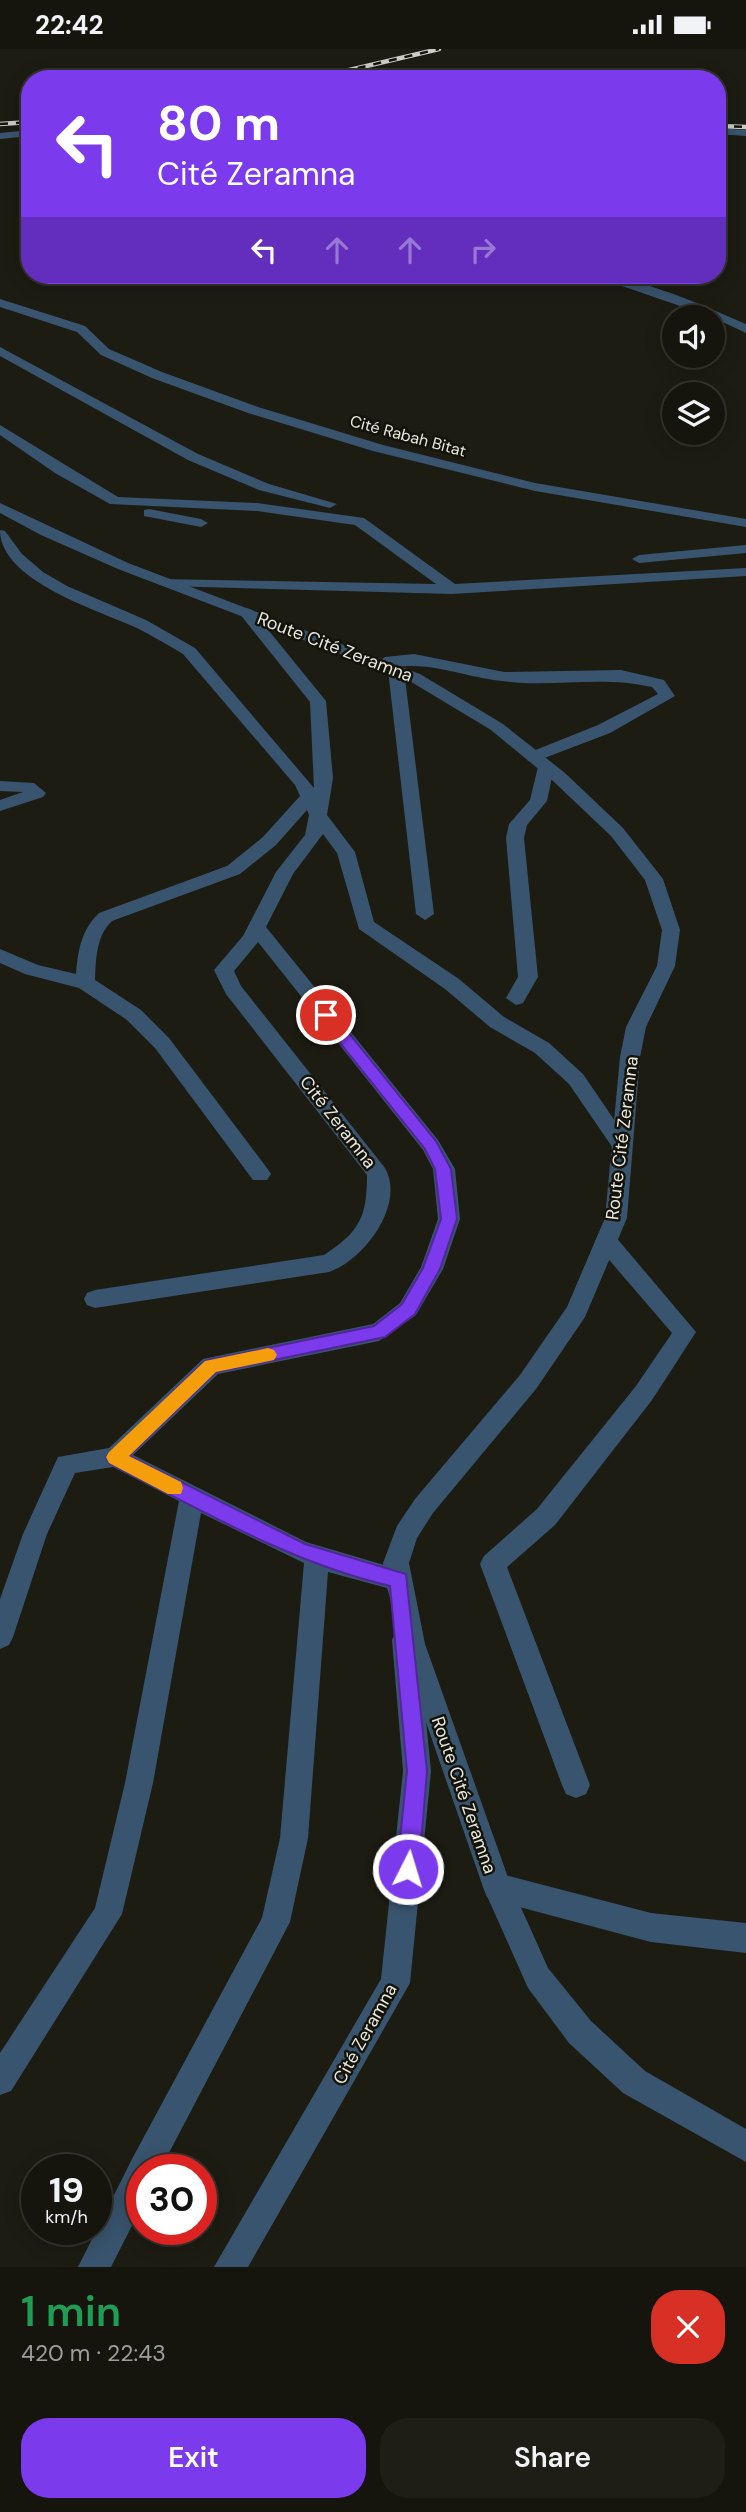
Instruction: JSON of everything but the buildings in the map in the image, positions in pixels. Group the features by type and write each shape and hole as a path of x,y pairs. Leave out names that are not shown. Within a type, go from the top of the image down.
{"street":[{"path":"726,131 746,132"},
{"path":"0,134 21,132"},
{"path":"624,284 699,308 746,329"},
{"name":"Cité Rabah Bitat","path":"0,303 81,329 105,352 157,375 253,410 378,447 535,487 746,523"},
{"path":"0,351 193,457 264,487 340,507 452,589"},
{"path":"0,429 60,470 118,501 139,510 201,523"},
{"path":"118,501 257,507 359,521"},
{"name":"Route Cité Zeramna","path":"0,507 46,532 163,582 388,667 471,709 540,762 638,855 654,879 671,930 666,966 636,1027 616,1218 577,1311 528,1381 424,1506 406,1534 396,1563 412,1644 497,1887 538,1978 580,2032 634,2082 746,2146"},
{"path":"0,534 12,555 74,596 173,639 189,651 303,783 318,815 346,852 366,925 452,984 497,1022 542,1048 576,1079 622,1146"},
{"path":"639,559 746,549"},
{"path":"163,582 452,589 746,572"},
{"name":"Cité Zeramna","path":"95,1299 328,1263 356,1245 372,1223 379,1201 378,1174 233,989 224,970 257,928 285,872 314,835 324,778 318,701 247,613"},
{"path":"425,914 388,667 391,660 414,659 504,677 621,675 658,683 667,696 540,762 538,801 518,824 515,838 528,977 516,998"},
{"path":"0,786 28,787 37,793 0,806"},
{"path":"85,983 86,962 97,925 117,910 224,876 285,828 309,796"},
{"path":"0,1637 35,1534 67,1464 115,1457 211,1366 379,1332 408,1309 432,1269 449,1219 443,1169 431,1145 257,928"},
{"path":"0,955 32,970 85,983 134,1015 162,1043 260,1174"},
{"path":"576,1785 494,1563 546,1517 644,1393 685,1332 606,1241"},
{"path":"115,1457 264,1534 317,1557 400,1580"},
{"path":"0,2080 108,1914 139,1783 192,1497"},
{"path":"151,2154 276,1922 294,1838 317,1557"},
{"name":"Cité Zeramna","path":"230,2267 395,1983 417,1771 400,1580"},
{"path":"497,1887 611,1920 713,1938 746,1938"},
{"path":"94,2267 126,2203"}],"railway":[{"path":"349,70 439,49"},
{"path":"0,124 21,123"},
{"path":"726,126 746,127"}],"slow traffic":[{"path":"174,1488 115,1457 211,1366 268,1355"}],"route":[{"path":"326,1015 431,1145 443,1169 449,1196 449,1219 432,1269 408,1309 379,1332 211,1366 115,1457 298,1550 346,1567 400,1580 417,1771 408,1869"}]}
